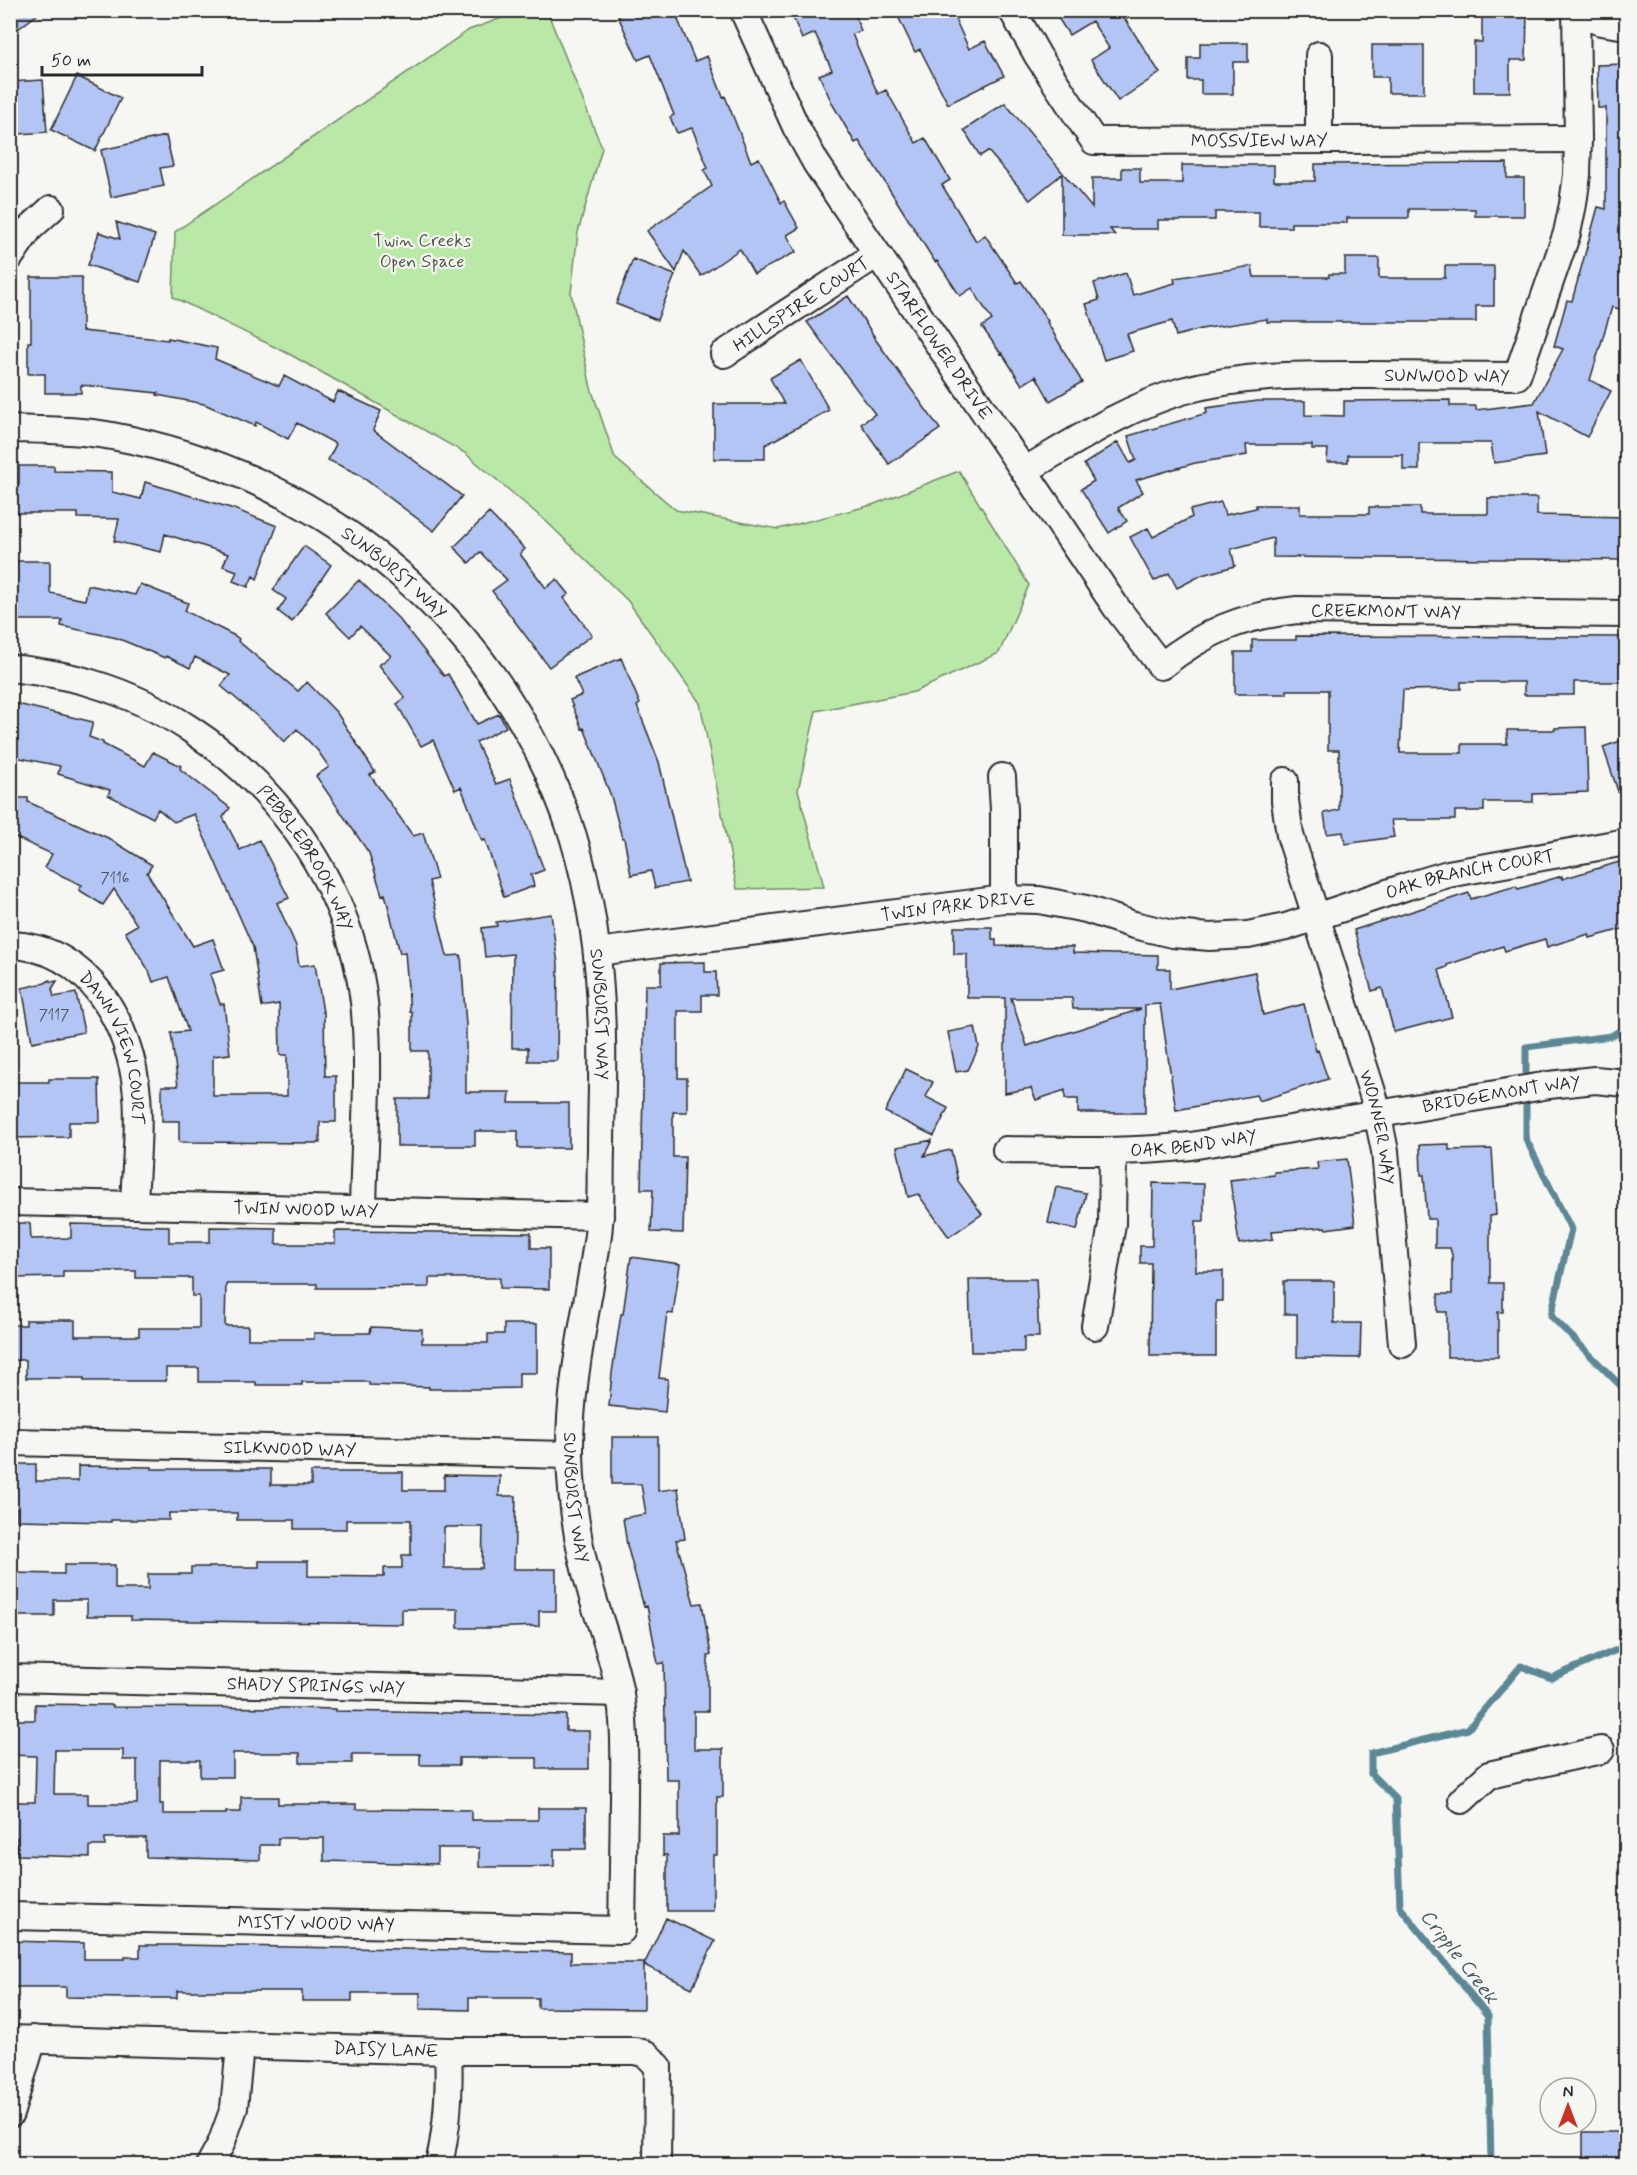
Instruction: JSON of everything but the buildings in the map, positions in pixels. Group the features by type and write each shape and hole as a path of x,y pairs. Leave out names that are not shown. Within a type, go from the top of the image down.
{"street":[{"name":"STARFLOWER DRIVE","path":"744,10 796,127 816,163 1116,607 1161,666"},
{"name":"MOSSVIEW WAY","path":"1012,10 1038,57 1094,141 1578,139"},
{"path":"1576,12 1601,22 1626,26"},
{"name":"SUNWOOD WAY","path":"1024,471 1102,424 1141,406 1181,392 1222,382 1286,375 1517,376 1567,233 1573,204 1578,139 1576,12"},
{"path":"1319,55 1319,140"},
{"path":"10,257 29,229 51,209"},
{"name":"HILLSPIRE COURT","path":"724,354 877,254"},
{"name":"SUNBURST WAY","path":"10,429 70,431 111,436 171,449 266,485 311,508 394,567 438,609 478,656 523,724 551,778 573,836 588,895 597,952 602,1036 600,1216 577,1362 571,1415 570,1455 578,1539 590,1591 611,1655 620,1693 624,1738 622,1930"},
{"name":"CREEKMONT WAY","path":"1161,666 1185,647 1210,632 1238,621 1297,610 1626,614"},
{"name":"PEBBLEBROOK WAY","path":"10,668 51,673 91,682 165,713 199,734 260,786 287,817 310,850 329,885 344,922 356,961 364,1001 367,1041 363,1210"},
{"path":"1002,777 1004,899"},
{"name":"WONNER WAY","path":"1285,781 1290,835 1374,1098 1385,1151 1402,1344"},
{"name":"OAK BRANCH COURT","path":"1315,918 1408,885 1448,874 1626,842"},
{"name":"TWIN PARK DRIVE","path":"597,952 1004,899 1039,900 1086,909 1134,925 1172,933 1210,937 1248,935 1315,918"},
{"name":"DAWN VIEW COURT","path":"10,945 31,947 74,966 97,988 114,1015 127,1046 137,1096 134,1205"},
{"name":"BRIDGEMONT WAY","path":"1377,1115 1549,1085 1595,1080 1626,1083"},
{"name":"OAK BEND WAY","path":"1006,1150 1113,1152 1191,1146 1377,1115"},
{"path":"1095,1326 1112,1224 1113,1152"},
{"name":"TWIN WOOD WAY","path":"10,1202 600,1216"},
{"name":"SILKWOOD WAY","path":"10,1442 570,1455"},
{"name":"SHADY SPRINGS WAY","path":"10,1678 620,1693"},
{"path":"1462,1800 1489,1775 1601,1750"},
{"name":"MISTY WOOD WAY","path":"10,1916 622,1930"},
{"path":"10,2114 22,2039"},
{"name":"DAISY LANE","path":"22,2039 448,2051 635,2051 646,2054 658,2067 657,2164"},
{"path":"210,2164 221,2144 234,2108 240,2046"},
{"path":"439,2164 446,2134 449,2087 448,2051"}],"green space":[{"name":"Twin Creeks Open Space","path":"521,11 547,11 602,148 578,232 571,293 591,388 615,458 676,510 778,529 872,505 959,471 1029,585 999,653 914,692 816,711 798,790 824,887 737,889 700,703 628,601 548,523 465,453 291,355 173,297 175,232 469,30"}],"waterway":[{"name":"Cripple Creek","path":"1526,1084 1526,1047 1611,1036 1626,1027"},
{"name":"Cripple Creek","path":"1526,1095 1526,1139 1571,1229 1551,1316 1626,1391"},
{"name":"Cripple Creek","path":"1491,2164 1488,2016 1400,1907 1396,1799 1371,1774 1371,1753 1468,1729 1521,1666 1551,1678 1626,1646"}]}
